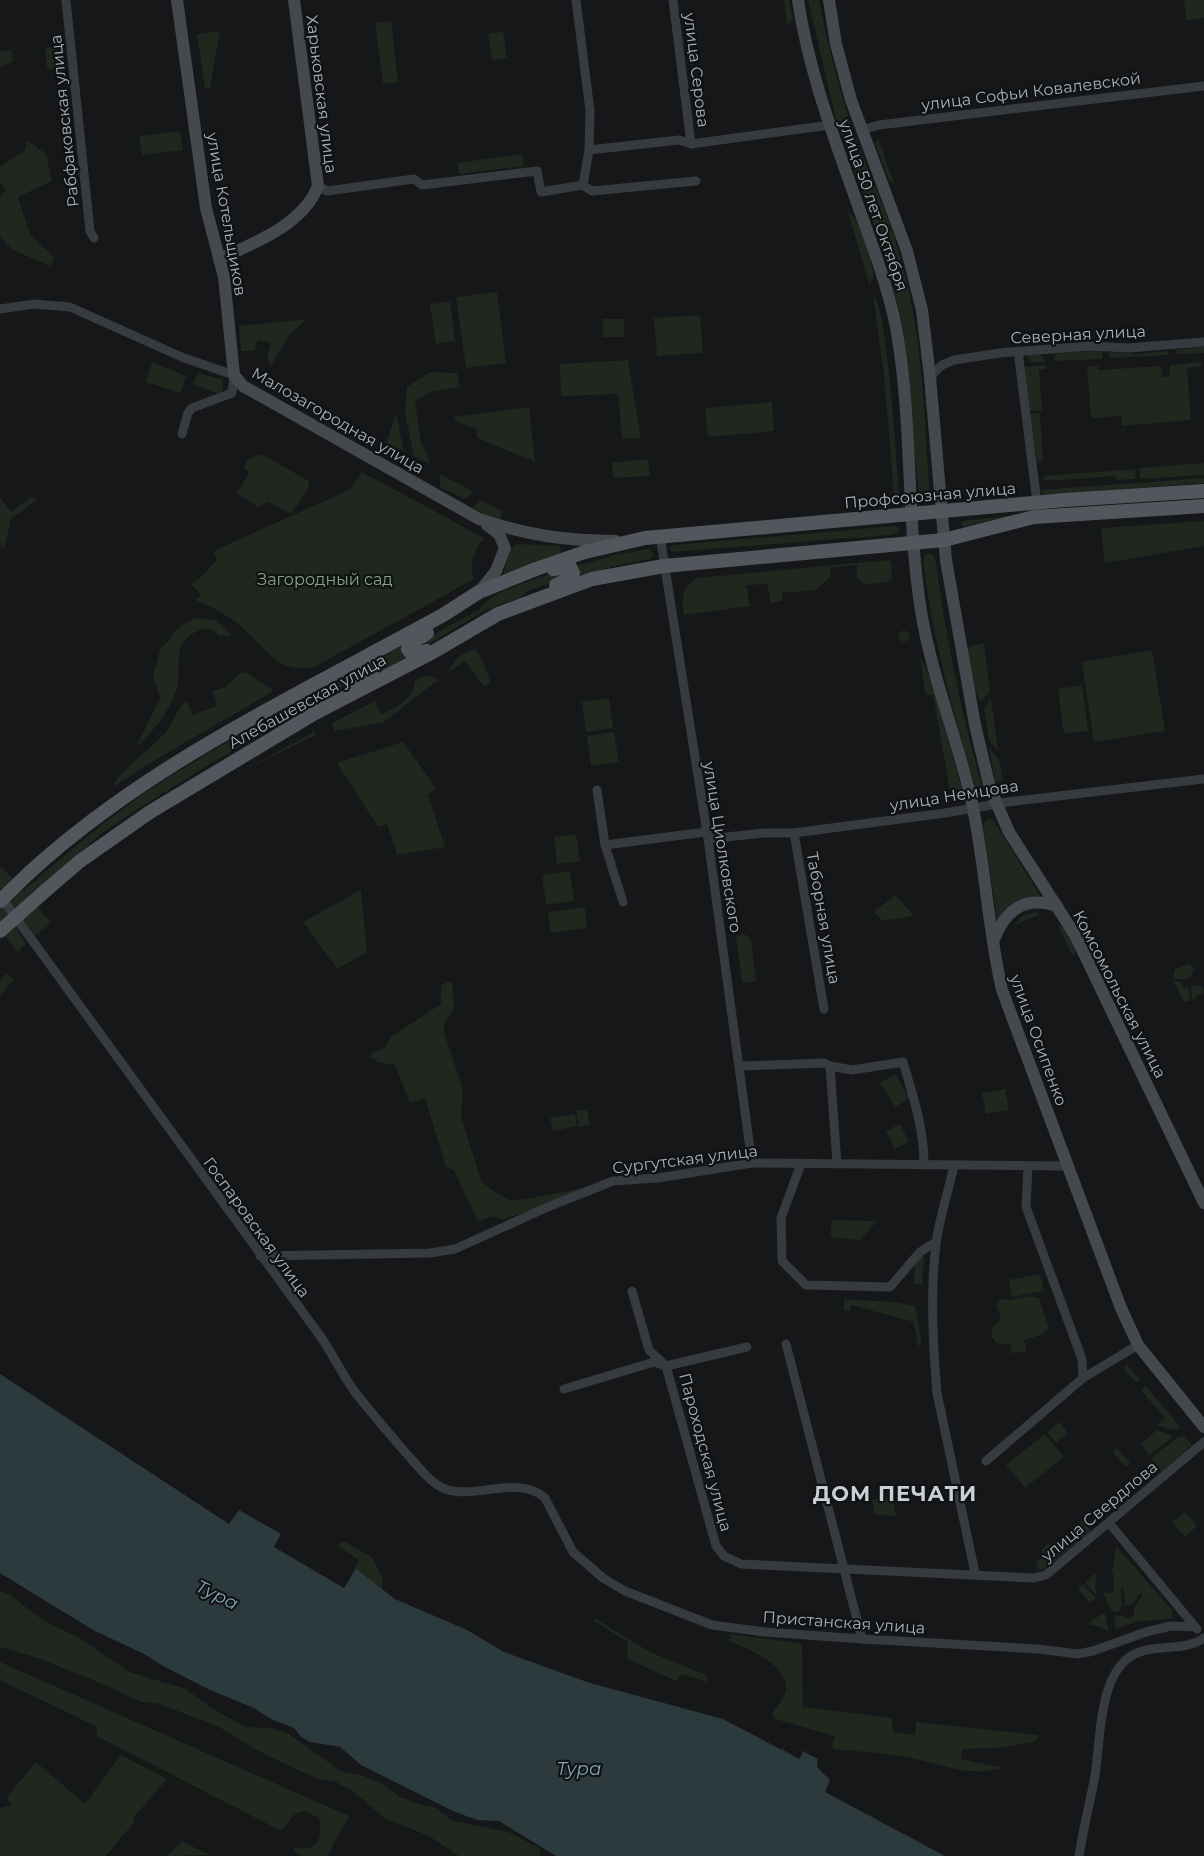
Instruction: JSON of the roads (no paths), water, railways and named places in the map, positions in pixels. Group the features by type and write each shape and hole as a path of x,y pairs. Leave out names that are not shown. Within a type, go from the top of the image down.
{"main road":[{"name":"улица Котельщиков","path":"177,0 206,208 224,277 234,375"},
{"name":"Харьковская улица","path":"219,259 263,238 282,226 313,199 318,186 294,0"},
{"name":"улица 50 лет Октября","path":"798,0 808,53 830,125 878,259 895,325 902,366 913,543"},
{"name":"улица 50 лет Октября","path":"829,0 836,44 851,100 907,251 922,310 930,377 940,512 944,540"},
{"name":"Малозагородная улица","path":"234,375 243,386 480,519 512,530 564,540 626,541"},
{"name":"Профсоюзная улица","path":"660,536 1204,490"},
{"name":"Профсоюзная улица","path":"664,566 944,540 1034,517 1204,506"},
{"name":"Малозагородная улица","path":"479,592 496,571 505,548 498,534 480,519"},
{"name":"Алебашевская улица","path":"0,901 83,826 152,777 197,749 442,615 479,592 536,569 570,564 626,541 660,536"},
{"path":"526,603 535,594 572,577 564,540"},
{"name":"Комсомольская улица","path":"944,540 975,725 996,804 1025,858 1075,935 1204,1203"},
{"name":"улица Осипенко","path":"913,543 921,613 973,808 992,943 1002,990 1121,1308 1138,1344 1204,1427"},
{"name":"Алебашевская улица","path":"0,932 80,861 150,812 330,706 433,652 498,614 592,579 664,566"},
{"path":"433,652 426,651 413,655 408,649 411,643 432,630 442,615"},
{"path":"330,706 345,690 370,676 373,669 368,664 364,664 349,671 339,672"},
{"path":"992,943 998,929 1017,908 1035,901 1057,906"}],"street":[{"name":"Рабфаковская улица","path":"66,0 90,231 94,238"},
{"path":"576,0 590,111 590,150 584,185"},
{"name":"улица Серова","path":"673,0 690,144"},
{"name":"улица Софьи Ковалевской","path":"862,130 879,125 1204,86"},
{"path":"590,150 679,140 690,144 830,125"},
{"path":"318,186 327,191 414,179 422,185 537,171 541,192 584,185"},
{"path":"584,185 592,192 696,181"},
{"path":"0,309 34,304 70,307 189,360 234,375"},
{"name":"Северная улица","path":"930,377 942,365 954,360 1018,351 1090,346 1128,348 1204,342"},
{"path":"1018,351 1037,503"},
{"name":"Малозагородная улица","path":"182,434 188,413 192,408 232,392 234,375"},
{"name":"улица Циолковского","path":"660,536 707,836 752,1163"},
{"name":"улица Немцова","path":"605,845 707,836 794,833 996,804 1204,779"},
{"path":"597,790 605,845 622,902"},
{"name":"Таборная улица","path":"794,833 824,1009"},
{"name":"Госпаровская улица","path":"0,896 260,1256 323,1340 354,1390 428,1476 445,1489 455,1491 525,1488 540,1494"},
{"path":"740,1066 825,1063 830,1066 852,1070 903,1062 918,1114 923,1139 924,1165"},
{"path":"830,1066 838,1164"},
{"name":"Сургутская улица","path":"260,1256 430,1253 455,1249 550,1206 613,1181 658,1178 752,1163 1068,1166"},
{"path":"801,1164 781,1218 782,1260 806,1285 890,1287 920,1252 936,1242"},
{"path":"954,1166 936,1242 933,1294 936,1393 974,1573"},
{"path":"1028,1166 1026,1207 1082,1359 1083,1378"},
{"name":"Пароходская улица","path":"632,1291 649,1350 666,1366 719,1551 732,1561 741,1564 974,1573"},
{"path":"786,1344 862,1639"},
{"path":"986,1461 1083,1378 1138,1344"},
{"path":"564,1390 654,1362 666,1366 747,1347"},
{"name":"улица Свердлова","path":"974,1573 1034,1578 1046,1575 1204,1442"},
{"name":"Пристанская улица","path":"540,1494 545,1498 573,1552 603,1578 625,1591 712,1625 765,1632 862,1639 1038,1648 1078,1654 1171,1626 1195,1627"},
{"path":"1079,1856 1094,1780 1105,1702 1112,1680 1121,1665 1131,1656 1146,1650 1195,1645 1204,1637 1109,1523"}],"water":[{"name":"Тура","path":"0,1374 229,1524 239,1510 281,1534 274,1547 344,1588 356,1569 395,1599 467,1630 504,1652 590,1683 723,1719 782,1750 786,1743 818,1759 817,1767 830,1780 825,1792 945,1856 556,1856 499,1821 477,1820 453,1811 361,1765 340,1747 310,1742 301,1737 294,1728 271,1719 254,1708 210,1690 144,1654 93,1630 0,1573"}],"district":[{"name":"ДОМ ПЕЧАТИ","path":"895,1494"}],"park label":[{"name":"Загородный сад","path":"325,579"}]}
